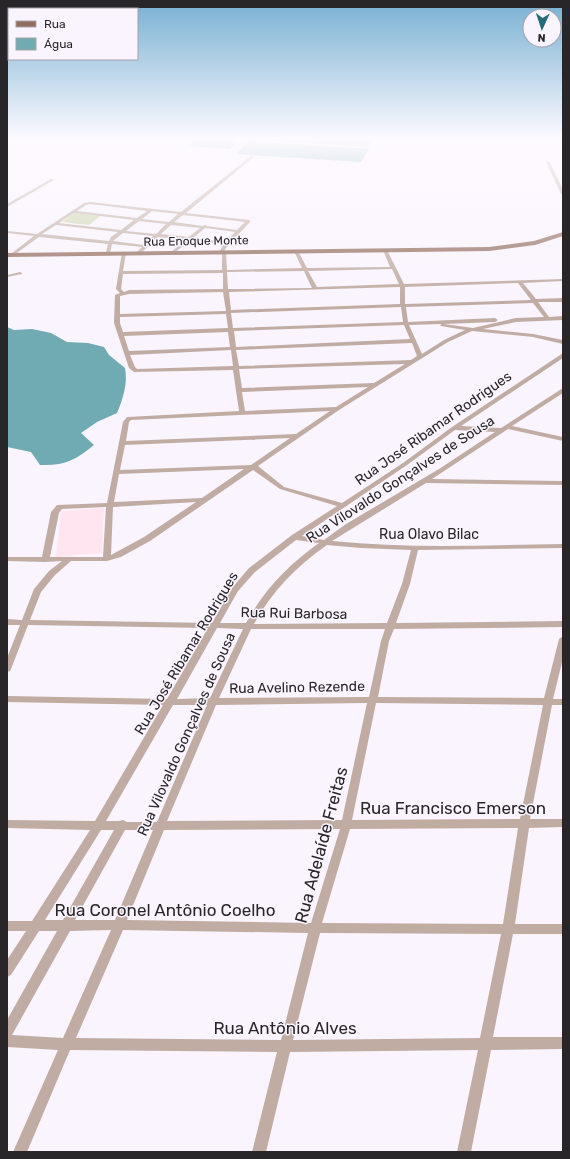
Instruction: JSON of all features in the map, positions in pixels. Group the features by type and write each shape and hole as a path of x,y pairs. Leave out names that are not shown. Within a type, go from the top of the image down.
{"main road":[{"name":"Rua Enoque Monte","path":"10,255 489,249 535,243 563,234"}],"street":[{"path":"7,206 28,194"},
{"path":"138,253 169,224 206,194"},
{"path":"10,255 72,212 88,203 248,220 227,243 222,252 232,348 242,414"},
{"path":"98,220 119,206"},
{"path":"108,253 110,243 113,238 151,210"},
{"path":"72,212 169,224 238,230"},
{"path":"174,252 215,216"},
{"path":"55,224 227,243"},
{"path":"82,231 93,224"},
{"path":"7,232 144,246"},
{"path":"71,239 76,235"},
{"path":"385,250 402,286 403,306 406,322 420,356"},
{"path":"296,251 315,289"},
{"path":"122,292 118,289 124,253"},
{"path":"120,273 306,271 394,268"},
{"path":"7,276 20,272"},
{"path":"411,362 140,372 132,368 121,334 117,316 118,295 122,292 315,289 563,280"},
{"path":"520,282 547,318"},
{"path":"117,316 563,300"},
{"path":"121,334 406,322 563,318"},
{"path":"7,559 106,559 118,555 147,539 300,436 337,409 377,385 420,356 446,341 470,330 516,320"},
{"path":"430,322 470,330 532,335 563,342"},
{"path":"128,353 414,341"},
{"name":"Rua José Ribamar Rodrigues","path":"7,971 36,927 99,824 236,590 246,576 295,537 405,464 454,428 562,357"},
{"path":"238,390 377,385"},
{"name":"Rua Vilovaldo Gonçalves de Sousa","path":"20,1152 66,1044 120,925 213,702 248,626 278,583 291,569 324,542 425,480 563,390"},
{"path":"106,559 110,504 126,422 133,418 337,409"},
{"path":"454,428 504,428 563,439"},
{"path":"122,443 300,436"},
{"path":"116,472 254,467 282,488 343,505"},
{"path":"425,480 563,483"},
{"path":"45,560 58,508 69,505 203,500"},
{"name":"Rua Olavo Bilac","path":"295,537 362,546 415,548 563,546"},
{"name":"Rua Adelaíde Freitas","path":"259,1152 315,928 346,825 372,700 390,626 406,584 415,548"},
{"path":"7,669 37,591 52,573 68,560"},
{"name":"Rua Rui Barbosa","path":"7,622 217,624 248,626 563,624"},
{"path":"464,1152 508,930 524,824 548,702 563,640"},
{"name":"Rua Avelino Rezende","path":"7,700 170,702 372,700 563,702"},
{"name":"Rua Francisco Emerson","path":"7,824 346,825 563,823"},
{"path":"7,1032 124,824"},
{"name":"Rua Coronel Antônio Coelho","path":"7,926 67,927 120,925 508,930 563,929"},
{"name":"Rua Antônio Alves","path":"7,1041 66,1044 285,1046 563,1043"}],"shaded area":[{"path":"104,508 102,553 56,557 61,511"}],"green space":[{"path":"74,213 100,216 89,225 62,222"}],"water":[{"path":"7,327 14,330 32,329 51,333 67,342 88,343 104,347 109,355 125,368 126,379 124,391 117,413 97,422 81,433 94,445 81,455 63,463 40,465 31,452 7,447"}]}
